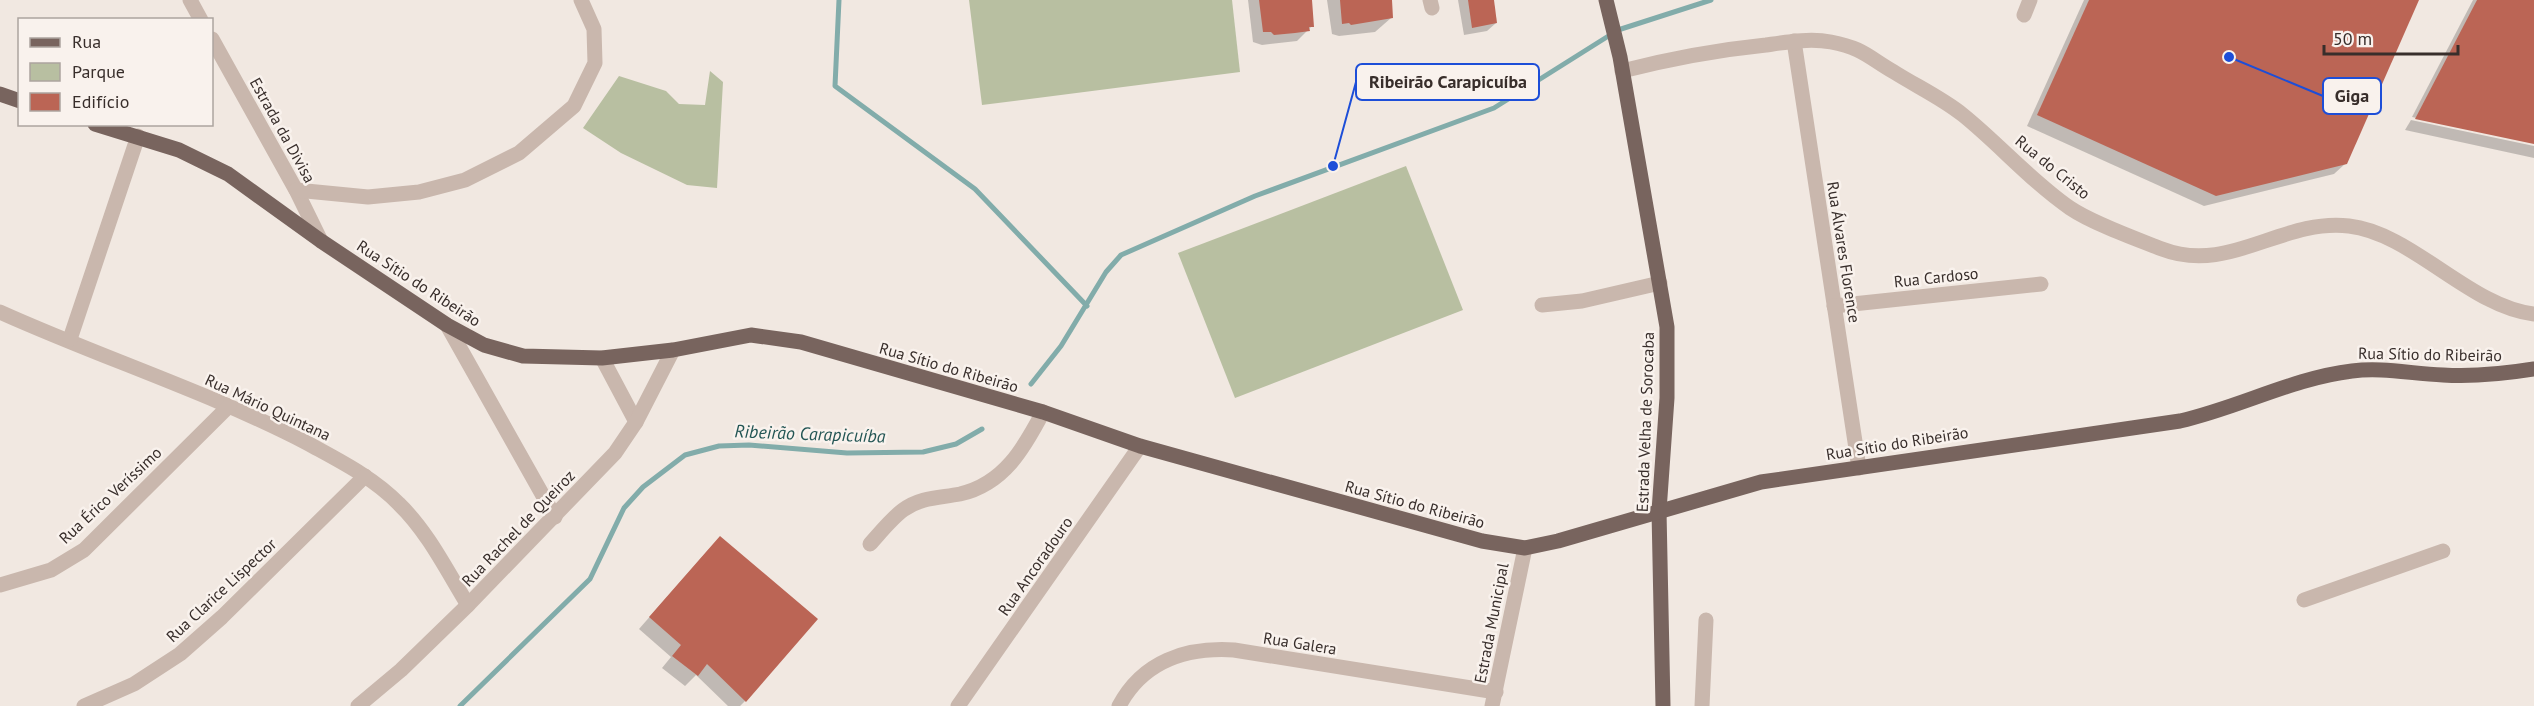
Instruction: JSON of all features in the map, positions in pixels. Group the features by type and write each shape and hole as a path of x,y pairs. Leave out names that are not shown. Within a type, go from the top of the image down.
{"main road":[{"name":"Estrada Velha de Sorocaba","path":"1608,3 1621,64 1667,327 1667,398 1659,511 1663,706"},
{"path":"0,94 18,100"},
{"name":"Rua Sítio do Ribeirão","path":"102,126 179,150 228,174 321,241 447,325 484,345 523,356 602,357 673,350 751,335 801,342 1043,412 1140,446 1390,517 1482,541 1525,548 1761,482 2180,421 2216,413 2299,384 2350,371 2381,368 2442,375 2496,376 2534,369"}],"street":[{"path":"190,0 200,18"},
{"path":"297,190 368,197 419,192 465,180 519,153 574,106 595,63 594,29 581,0"},
{"path":"2024,15 2030,0"},
{"name":"Estrada da Divisa","path":"213,41 297,190 321,241"},
{"name":"Rua do Cristo","path":"1621,64 1794,41 1828,41 1860,49 1961,113 2070,208 2165,250 2196,257 2221,256 2298,231 2329,224 2352,226 2377,234 2409,251 2497,305 2534,314"},
{"name":"Rua Álvares Florence","path":"1794,41 1858,468"},
{"path":"70,339 138,136"},
{"path":"1542,305 1616,295 1659,283"},
{"name":"Rua Cardoso","path":"1834,306 2041,284"},
{"name":"Rua Mário Quintana","path":"2,317 70,339 229,406 276,427 365,476 399,503 421,529 468,605"},
{"path":"447,325 555,517"},
{"name":"Rua Rachel de Queiroz","path":"358,706 401,670 468,605 615,453 636,422 673,350"},
{"path":"602,357 636,422"},
{"name":"Rua Érico Veríssimo","path":"0,585 51,570 84,550 229,406"},
{"path":"870,544 902,510 929,496 961,494 993,479 1019,456 1043,412"},
{"name":"Rua Ancoradouro","path":"958,706 1140,446"},
{"name":"Rua Clarice Lispector","path":"84,706 134,684 180,654 365,476"},
{"name":"Estrada Municipal","path":"1494,699 1525,548"},
{"path":"2304,600 2443,552"},
{"path":"1702,706 1706,620"},
{"name":"Rua Galera","path":"1119,706 1128,689 1149,669 1175,656 1207,648 1234,650 1494,699"}],"green space":[{"path":"969,0 1232,0 1240,72 982,105"},
{"path":"710,71 723,82 717,188 687,185 621,153 583,128 619,76 666,91 679,104 705,105"},
{"path":"1406,166 1463,310 1235,398 1178,253"}],"building":[{"path":"1259,0 1312,0 1314,27 1309,27 1310,31 1295,33 1274,35 1271,32 1263,32"},
{"path":"1340,0 1392,0 1393,18 1351,25 1342,24"},
{"path":"1468,0 1494,0 1497,23 1472,28"},
{"path":"2089,0 2419,0 2347,164 2216,196 2037,115"},
{"path":"2477,0 2534,0 2534,144 2415,119"},
{"path":"720,536 818,619 746,702 707,664 698,676 672,656 681,645 649,617"}],"waterway":[{"path":"839,0 835,86 975,189 1087,306"},
{"name":"Ribeirão Carapicuíba","path":"1031,384 1061,346 1106,272 1121,255 1255,196 1494,108 1618,30 1711,0"},
{"name":"Ribeirão Carapicuíba","path":"460,706 590,579 624,508 643,487 685,455 719,446 749,445 847,453 923,452 956,444 982,429"}],"place":[{"name":"Giga","path":"2229,57"},
{"name":"Ribeirão Carapicuíba","path":"1333,166"}]}
